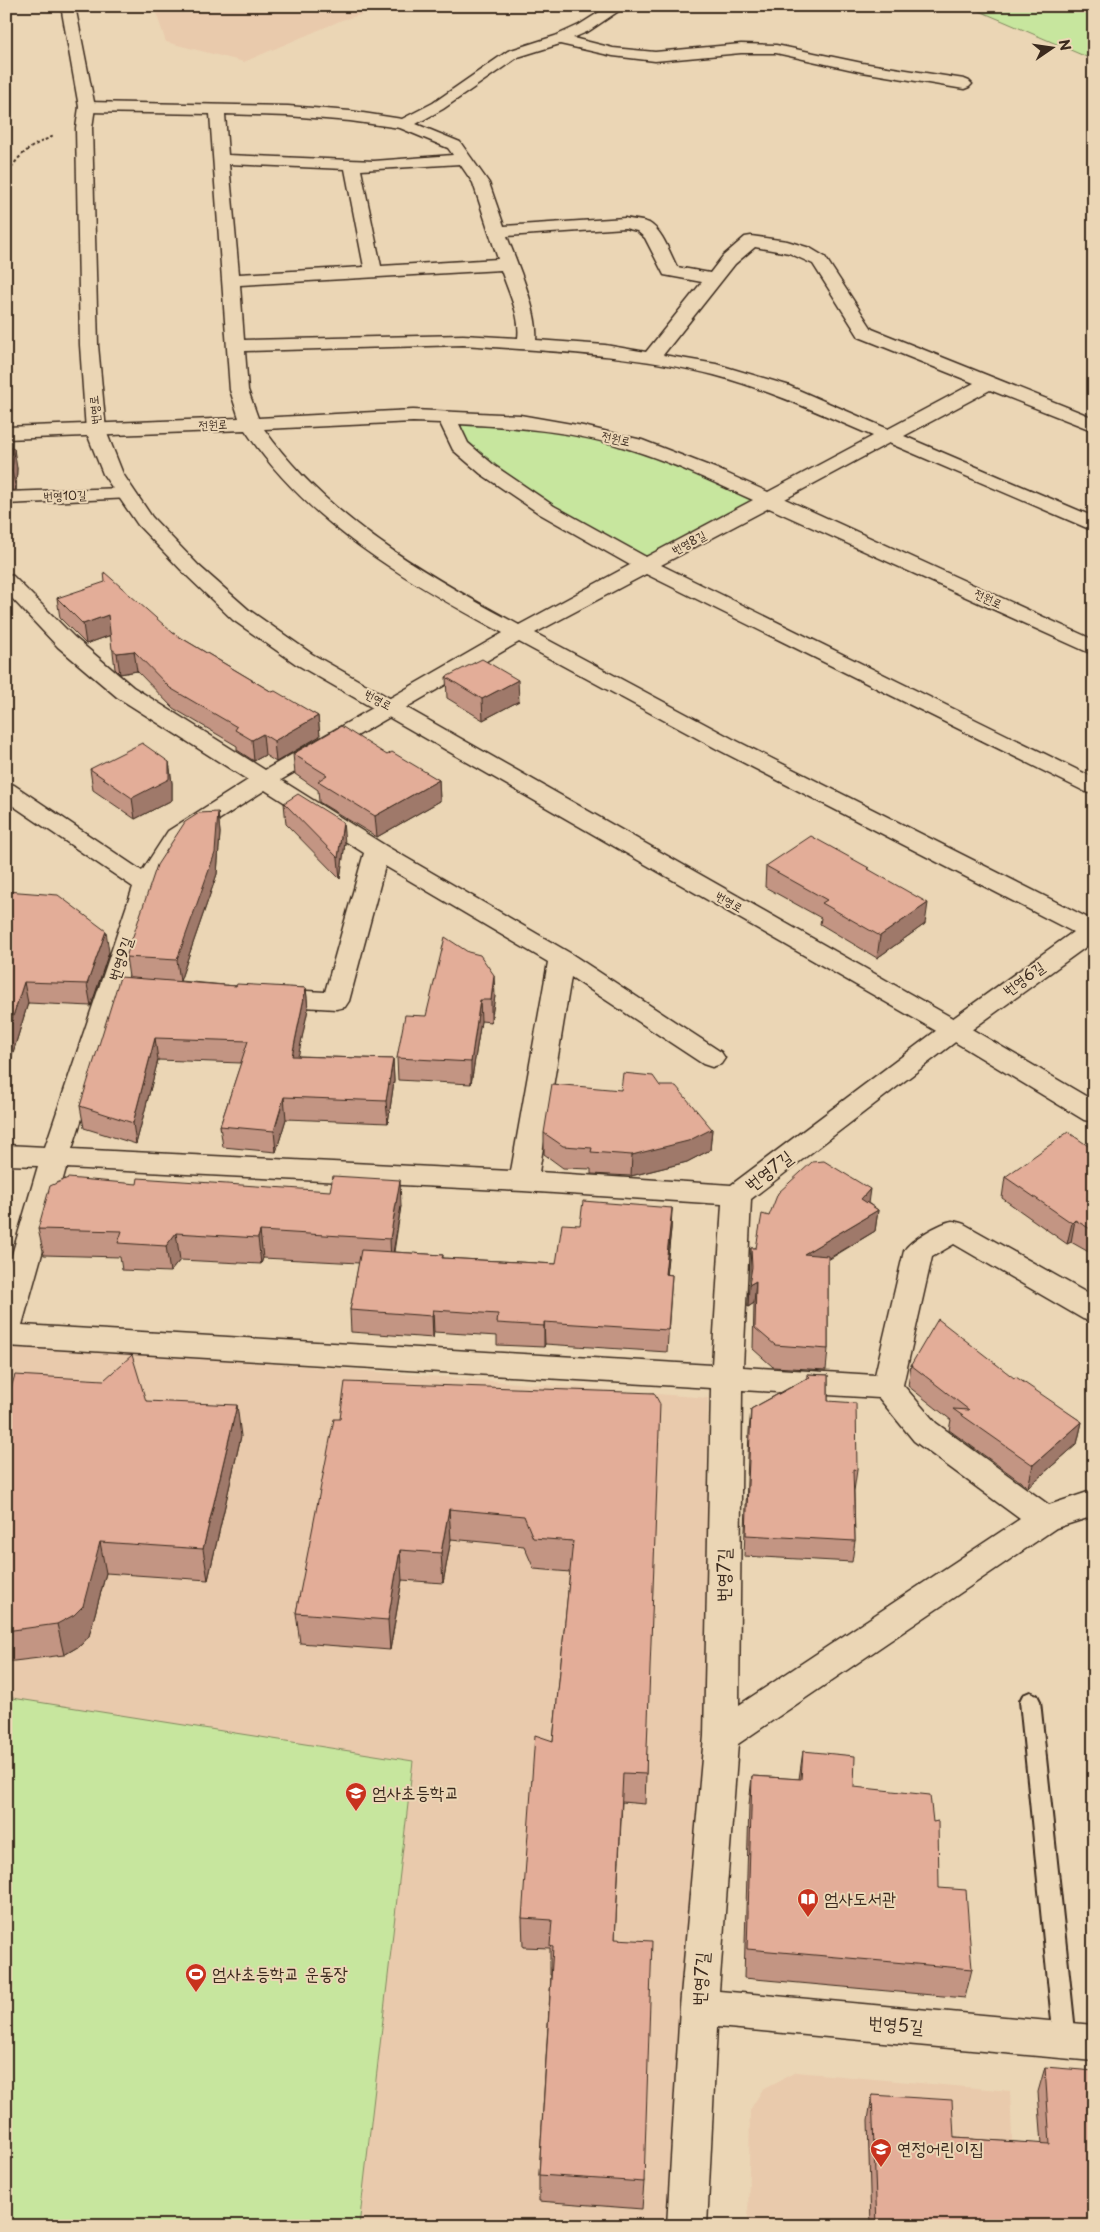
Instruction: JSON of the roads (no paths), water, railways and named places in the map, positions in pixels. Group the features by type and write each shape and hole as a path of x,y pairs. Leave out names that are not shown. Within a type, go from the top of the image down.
{"street":[{"name":"번영로","path":"68,6 87,107 84,128 89,345 96,431 113,474 124,494 145,521 185,563 241,615 304,658 954,1030 1094,1113"},
{"path":"404,124 438,106 513,54 560,39 584,28 619,6"},
{"path":"560,39 584,47 650,56 772,49 847,65 964,84"},
{"path":"87,107 288,111 376,119 404,124 454,144 481,183 525,314 528,329 526,343"},
{"path":"217,110 239,390 250,423 278,461 304,490 337,520 363,540 453,598 725,744 1093,931"},
{"path":"221,159 352,166 465,159"},
{"path":"352,166 374,272"},
{"path":"497,232 625,223 643,227 652,236 670,271 714,279"},
{"path":"651,358 729,260 751,241 797,249 820,261 865,333 1094,425"},
{"path":"231,280 507,264"},
{"path":"236,346 463,340 526,343 605,350 716,370 772,386 1094,525"},
{"name":"번영8길","path":"391,708 519,633 772,500 988,383"},
{"name":"전원로","path":"6,433 96,431 413,416 520,421 583,432 635,444 772,500 1094,648"},
{"path":"447,418 460,446 488,470 547,510 646,566 1094,788"},
{"name":"번영10길","path":"6,498 124,494"},
{"path":"6,580 66,642 125,692 266,779 377,851 561,959 712,1058"},
{"name":"번영9길","path":"6,1327 55,1158 146,885 177,836 266,779 391,708"},
{"path":"6,790 146,885"},
{"path":"248,995 336,1000 377,851"},
{"name":"번영6길","path":"954,1030 1093,931"},
{"path":"523,1181 561,959"},
{"path":"111,987 140,989"},
{"name":"번영7길","path":"687,2226 699,2007 721,1736 727,1378 737,1195 954,1030"},
{"path":"6,1155 523,1181 737,1195"},
{"path":"887,1387 920,1251 954,1231 1094,1311"},
{"path":"6,1335 887,1387 925,1432 1045,1519"},
{"path":"721,1736 1045,1519 1094,1504"},
{"name":"번영5길","path":"699,2007 1079,2042"}],"lane":[{"path":"1030,1701 1079,2042"}],"place":[{"name":"엄사초등학교","path":"356,1812"},
{"name":"엄사도서관","path":"808,1918"},
{"name":"엄사초등학교 운동장","path":"196,1993"},
{"name":"연정어린이집","path":"881,2168"}]}
